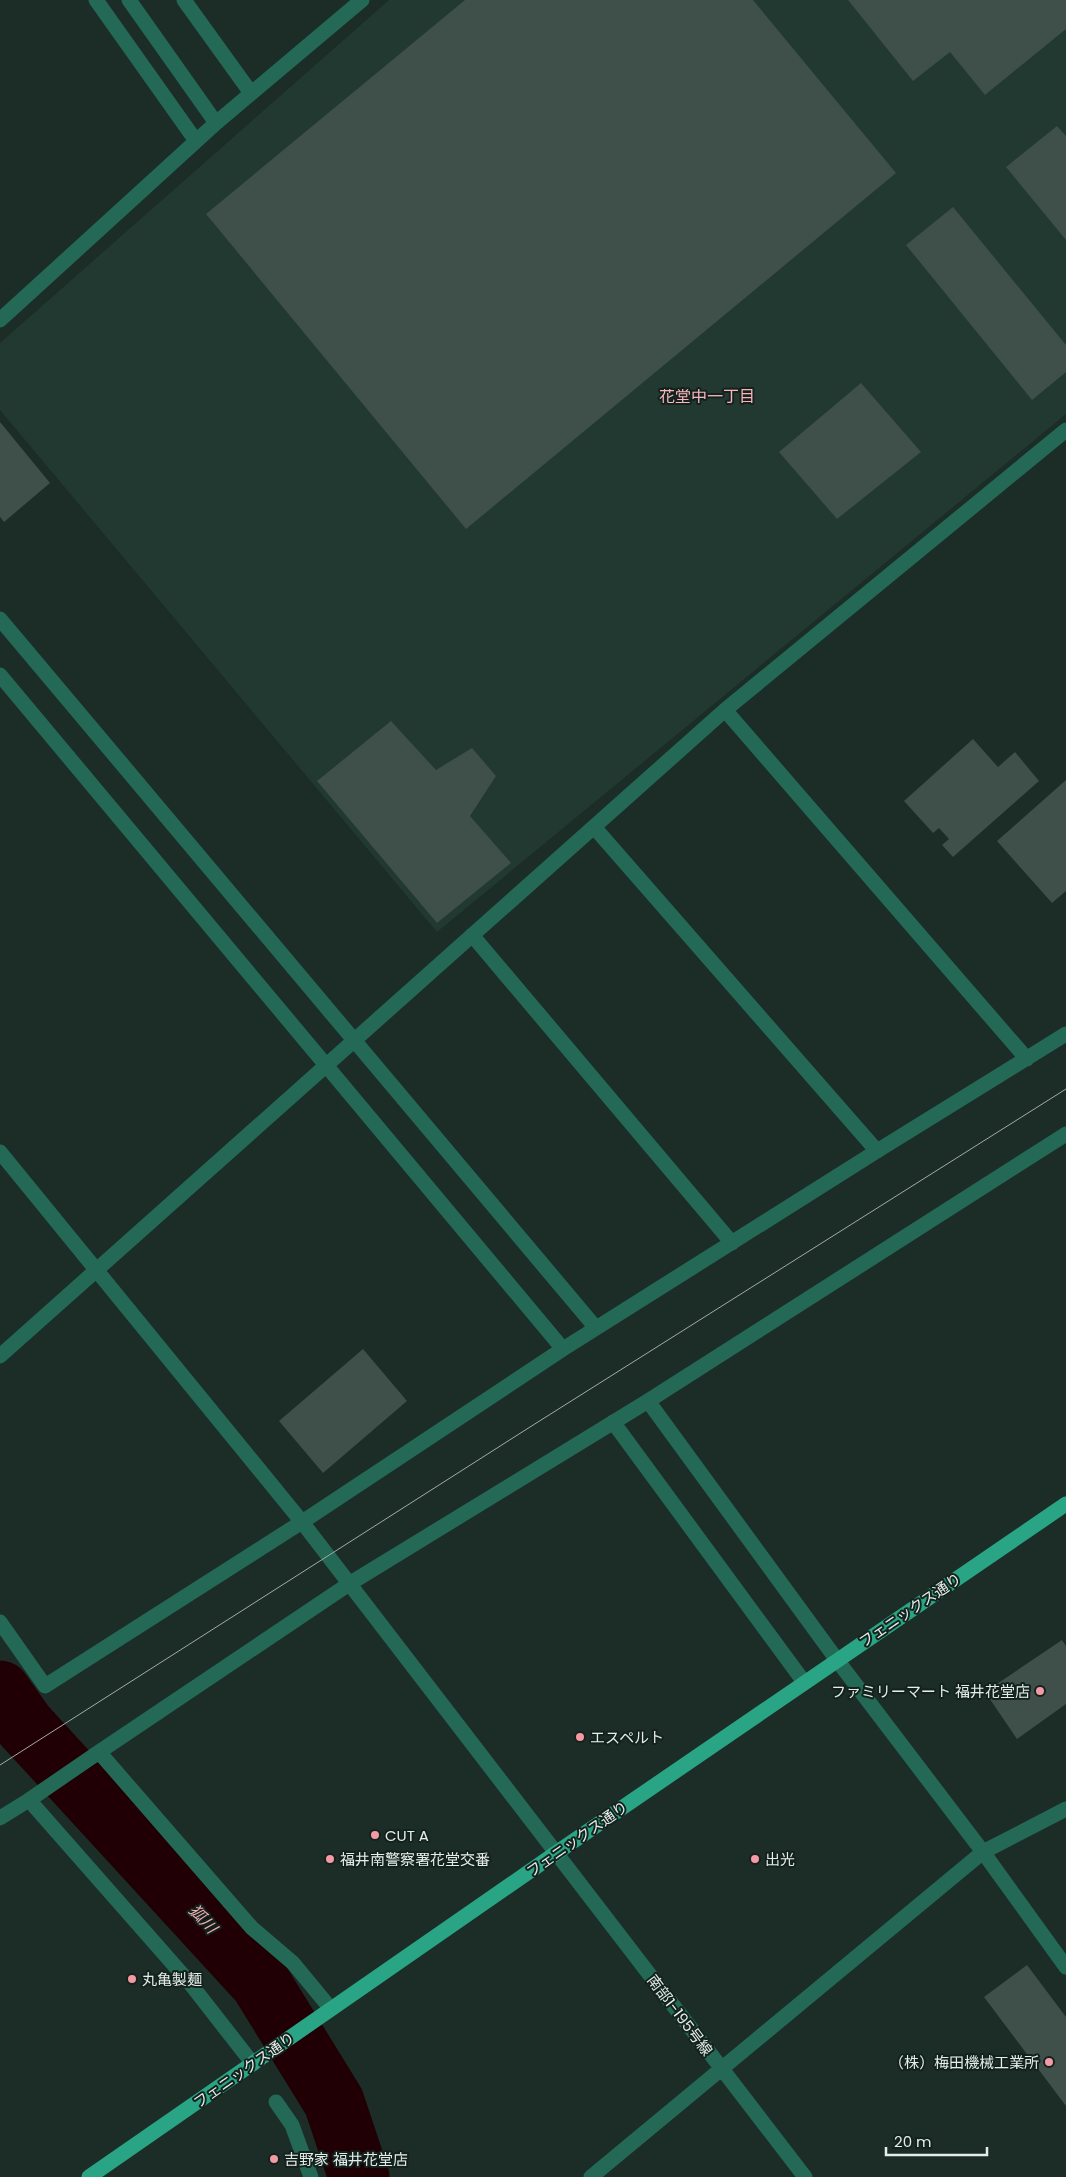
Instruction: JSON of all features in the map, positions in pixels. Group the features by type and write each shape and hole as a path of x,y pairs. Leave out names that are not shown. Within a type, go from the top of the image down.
{"main road":[{"name":"フェニックス通り","path":"89,2177 804,1682 1066,1504"}],"street":[{"path":"96,0 196,141"},
{"path":"130,0 216,124"},
{"path":"184,0 251,93"},
{"path":"0,320 196,141 362,0"},
{"path":"0,1356 725,710 1066,430"},
{"path":"0,619 596,1328"},
{"path":"0,675 563,1349"},
{"path":"725,710 1027,1058"},
{"path":"594,827 877,1151"},
{"path":"472,935 732,1242"},
{"path":"0,1622 45,1686 302,1522 563,1349 1066,1034"},
{"path":"0,1818 349,1584 648,1401 1066,1134"},
{"name":"南部1-195号線","path":"0,1152 97,1268 302,1522 805,2177"},
{"path":"648,1401 837,1660 983,1852 1066,1967"},
{"path":"613,1422 804,1682"},
{"path":"93,1756 252,1928 293,1962 331,2009"},
{"path":"35,1796 189,1982 219,2023 256,2062"},
{"path":"591,2177 983,1852 1066,1809"},
{"path":"276,2102 292,2125 310,2177"}],"shaded area":[{"path":"389,0 1066,0 1066,414 437,932 0,410 0,343"}],"building":[{"path":"465,0 753,0 896,173 466,529 206,214"},
{"path":"848,0 1066,0 1066,29 985,95 950,52 913,81"},
{"path":"1057,126 1066,136 1066,240 1006,167"},
{"path":"953,207 1066,345 1066,372 1032,400 906,245"},
{"path":"861,383 921,452 837,519 779,452"},
{"path":"0,422 50,483 4,522 0,517"},
{"path":"391,721 436,770 472,748 496,776 470,816 511,863 437,923 317,781"},
{"path":"973,739 998,767 1015,752 1039,781 953,857 942,845 949,839 939,828 933,833 904,801"},
{"path":"1066,780 1066,891 1052,903 997,841"},
{"path":"363,1349 407,1401 323,1473 279,1421"},
{"path":"1062,1640 1066,1646 1066,1704 1017,1739 985,1692"},
{"name":"（株）梅田機械工業所","path":"1027,1965 1066,2017 1066,2106 984,1997"}],"waterway":[{"name":"狐川","path":"0,1691 25,1726 260,1982 334,2102 359,2177"}],"tram line":[{"path":"0,1765 530,1427 1066,1089"}],"place":[{"name":"ファミリーマート 福井花堂店","path":"1040,1691"},
{"name":"エスペルト","path":"580,1737"},
{"name":"CUT A","path":"375,1835"},
{"name":"福井南警察署花堂交番","path":"330,1859"},
{"name":"出光","path":"755,1859"},
{"name":"丸亀製麺","path":"132,1979"},
{"name":"（株）梅田機械工業所","path":"1049,2062"},
{"name":"吉野家 福井花堂店","path":"274,2159"}],"district":[{"name":"花堂中一丁目","path":"707,396"}]}
